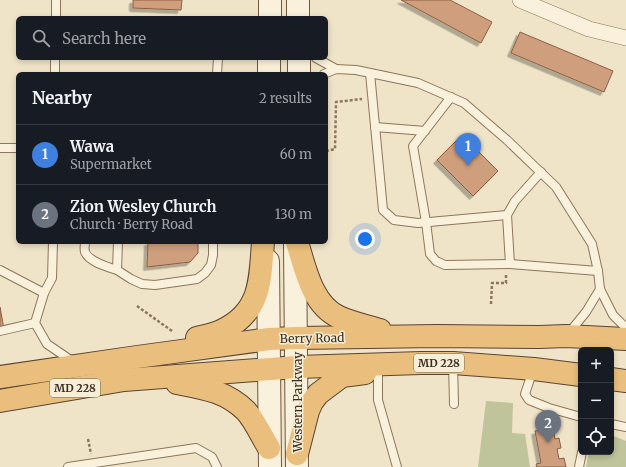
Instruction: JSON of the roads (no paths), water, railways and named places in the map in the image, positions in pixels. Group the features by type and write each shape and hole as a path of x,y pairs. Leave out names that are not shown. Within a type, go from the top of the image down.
{"highway":[{"path":"137,357 222,330 234,324 251,308 256,297 263,244"},
{"path":"297,244 307,275 319,301 327,310 338,317 400,336"},
{"name":"Berry Road","path":"0,377 269,339 400,336 566,336 626,339"},
{"path":"297,461 308,411 318,394 342,376 378,372 421,363"},
{"name":"MD 228","path":"0,401 104,383 297,366 453,363 534,369 578,375"},
{"path":"150,378 209,389 236,403 247,412 270,458"},
{"path":"614,379 626,381"}],"main road":[{"path":"270,0 270,16"},
{"path":"298,0 298,16"},
{"path":"269,60 269,72"},
{"path":"299,60 299,72"},
{"path":"268,244 270,458"},
{"name":"Western Parkway","path":"296,244 297,461"}],"street":[{"path":"520,0 589,29 626,38"}],"lane":[{"path":"56,0 56,16"},
{"path":"55,60 55,72"},
{"path":"217,72 218,60"},
{"path":"320,60 336,69"},
{"path":"328,72 336,69 356,70 418,83 464,103 507,140 556,187 592,244 600,289 613,315 626,328"},
{"path":"370,73 383,210 394,220 418,223 507,215"},
{"path":"451,98 413,146 430,254 436,261 444,265 509,264 598,271"},
{"path":"375,127 425,131"},
{"path":"0,148 16,148"},
{"path":"509,264 507,215 515,201 541,172"},
{"path":"53,244 52,278 44,293 35,323 47,344 69,358 84,365"},
{"path":"85,244 85,252 90,258 117,270 142,284 155,285 197,278 205,273 211,264 213,244"},
{"path":"117,270 118,244"},
{"path":"0,270 44,293"},
{"path":"566,336 586,312 600,289"},
{"path":"0,331 35,323"},
{"path":"453,363 454,404"},
{"path":"534,369 525,394 529,400 549,408 578,416"},
{"path":"378,372 378,400 397,467"},
{"path":"614,425 626,427"},
{"path":"68,467 85,466 196,448 212,457 217,467"},
{"path":"580,467 582,455"}],"place":[{"name":"Wawa","path":"468,166"},
{"name":"Zion Wesley Church","path":"548,443"}]}
